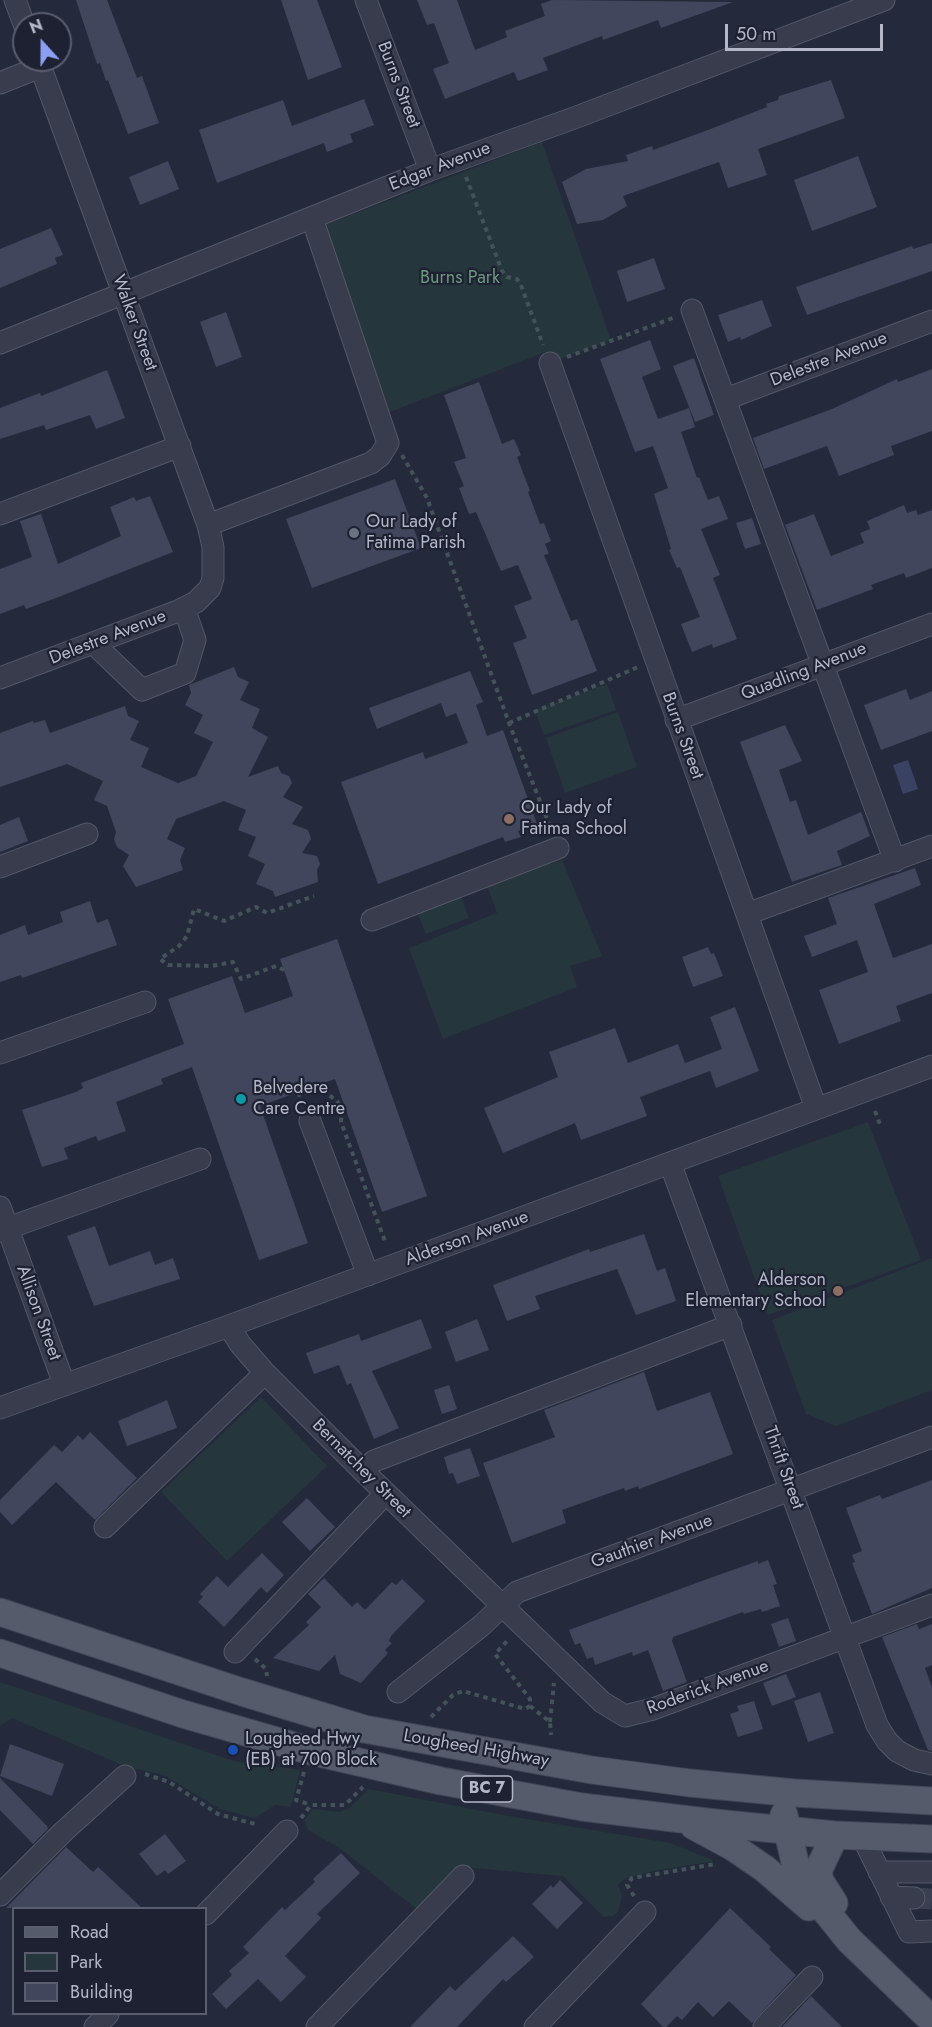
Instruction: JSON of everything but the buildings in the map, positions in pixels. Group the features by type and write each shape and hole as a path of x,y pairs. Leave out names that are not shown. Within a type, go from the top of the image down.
{"main road":[{"name":"Lougheed Highway","path":"0,1612 242,1692 364,1729 592,1770 753,1789 932,1801"},
{"name":"Lougheed Highway","path":"0,1653 183,1714 310,1751 441,1781 582,1807 682,1819 834,1836 932,1839"},
{"path":"753,1789 786,1817 800,1879 849,1940"},
{"path":"682,1819 733,1847 760,1866 849,1940 932,2020"},
{"path":"834,1836 820,1863 819,1877 834,1902 849,1940"}],"street":[{"name":"Burns Street","path":"366,0 430,170"},
{"name":"Edgar Avenue","path":"0,343 430,170 884,0"},
{"path":"0,83 21,72"},
{"name":"Walker Street","path":"42,72 208,525 214,564 210,588"},
{"path":"208,525 371,463 380,456 388,443 312,218"},
{"path":"692,310 895,861"},
{"name":"Delestre Avenue","path":"726,399 932,321"},
{"name":"Burns Street","path":"550,363 816,1108"},
{"path":"0,514 180,447"},
{"name":"Delestre Avenue","path":"0,678 184,608 196,602 210,588"},
{"path":"93,643 142,690 153,686 185,673 195,640 184,608"},
{"name":"Quadling Avenue","path":"676,720 932,624"},
{"path":"0,867 87,834"},
{"path":"747,914 932,846"},
{"path":"372,920 558,848"},
{"path":"0,1053 145,1002"},
{"name":"Alderson Avenue","path":"0,1408 368,1275 932,1066"},
{"path":"310,1121 368,1275"},
{"path":"4,1230 200,1159"},
{"name":"Thrift Street","path":"670,1163 878,1725 892,1746 923,1762"},
{"name":"Allison Street","path":"0,1207 4,1230 64,1384"},
{"path":"363,1471 374,1461 731,1324"},
{"name":"Bernatchey Street","path":"229,1326 240,1344 265,1373 500,1605"},
{"path":"105,1527 265,1373"},
{"name":"Gauthier Avenue","path":"398,1692 481,1626 500,1605 517,1592 932,1437"},
{"path":"238,1649 386,1494"},
{"name":"Roderick Avenue","path":"500,1605 602,1702 625,1716 653,1709 846,1638"},
{"path":"846,1638 932,1605"},
{"path":"0,1895 64,1831 125,1776"},
{"path":"207,1913 287,1831"},
{"path":"862,1836 909,1932 932,1931"},
{"path":"879,1872 932,1872"},
{"path":"317,2027 463,1876"},
{"path":"891,1897 914,1898"},
{"path":"535,2027 645,1912"},
{"path":"764,2027 812,1977"},
{"path":"95,2027 106,2015"}],"path":[{"path":"459,159 502,271 507,277 517,279 521,285 550,363 692,310"},
{"path":"388,443 406,459 427,498 509,723 558,848"},
{"path":"509,723 655,660"},
{"path":"284,970 276,966 241,979 233,962 212,966 168,965 160,959 179,946 187,936 194,909 224,921 256,907 267,913 314,896"},
{"path":"299,1092 299,1095 315,1090 325,1092 337,1101 343,1115 341,1122 386,1244"},
{"path":"875,1111 881,1127"},
{"path":"512,1637 495,1654 530,1699 530,1706 549,1722 551,1735"},
{"path":"238,1649 266,1669 269,1683"},
{"path":"430,1718 453,1695 463,1691 525,1709 530,1706"},
{"path":"125,1776 136,1772 169,1782 218,1814 255,1824"},
{"path":"302,1781 296,1800 311,1805 345,1805 364,1785"},
{"path":"287,1831 309,1812 311,1805"},
{"path":"640,1876 726,1863"}],"green space":[{"name":"Burns Park","path":"542,142 611,340 550,363 545,352 390,412 322,226"},
{"path":"607,684 616,710 544,735 535,710"},
{"path":"618,712 637,767 565,793 546,738"},
{"path":"562,860 602,956 570,966 577,987 443,1039 409,948 497,913 487,885 549,861 551,864"},
{"path":"460,895 469,918 426,934 418,915 427,911 426,906"},
{"path":"868,1122 921,1260 768,1315 718,1176"},
{"path":"932,1258 932,1390 836,1426 806,1414 772,1320"},
{"path":"261,1397 327,1466 227,1561 161,1492"},
{"path":"0,1682 234,1761 300,1770 291,1807 275,1805 255,1818 220,1809 164,1775 127,1767 12,1718 0,1726"},
{"path":"369,1789 503,1815 670,1843 715,1861 653,1871 624,1879 618,1885 622,1896 618,1912 613,1916 604,1917 563,1876 461,1867 419,1911 341,1849 308,1830 304,1820 313,1809 340,1812 348,1809"}],"water":[{"path":"908,760 918,789 903,794 893,765"}],"tunnel":[{"path":"914,1898 932,1899"}],"place":[{"name":"Our Lady of Fatima Parish","path":"354,533"},
{"name":"Our Lady of Fatima School","path":"509,819"},
{"name":"Belvedere Care Centre","path":"241,1099"},
{"name":"Alderson Elementary School","path":"838,1291"},
{"name":"Lougheed Hwy (EB) at 700 Block","path":"233,1750"}]}
